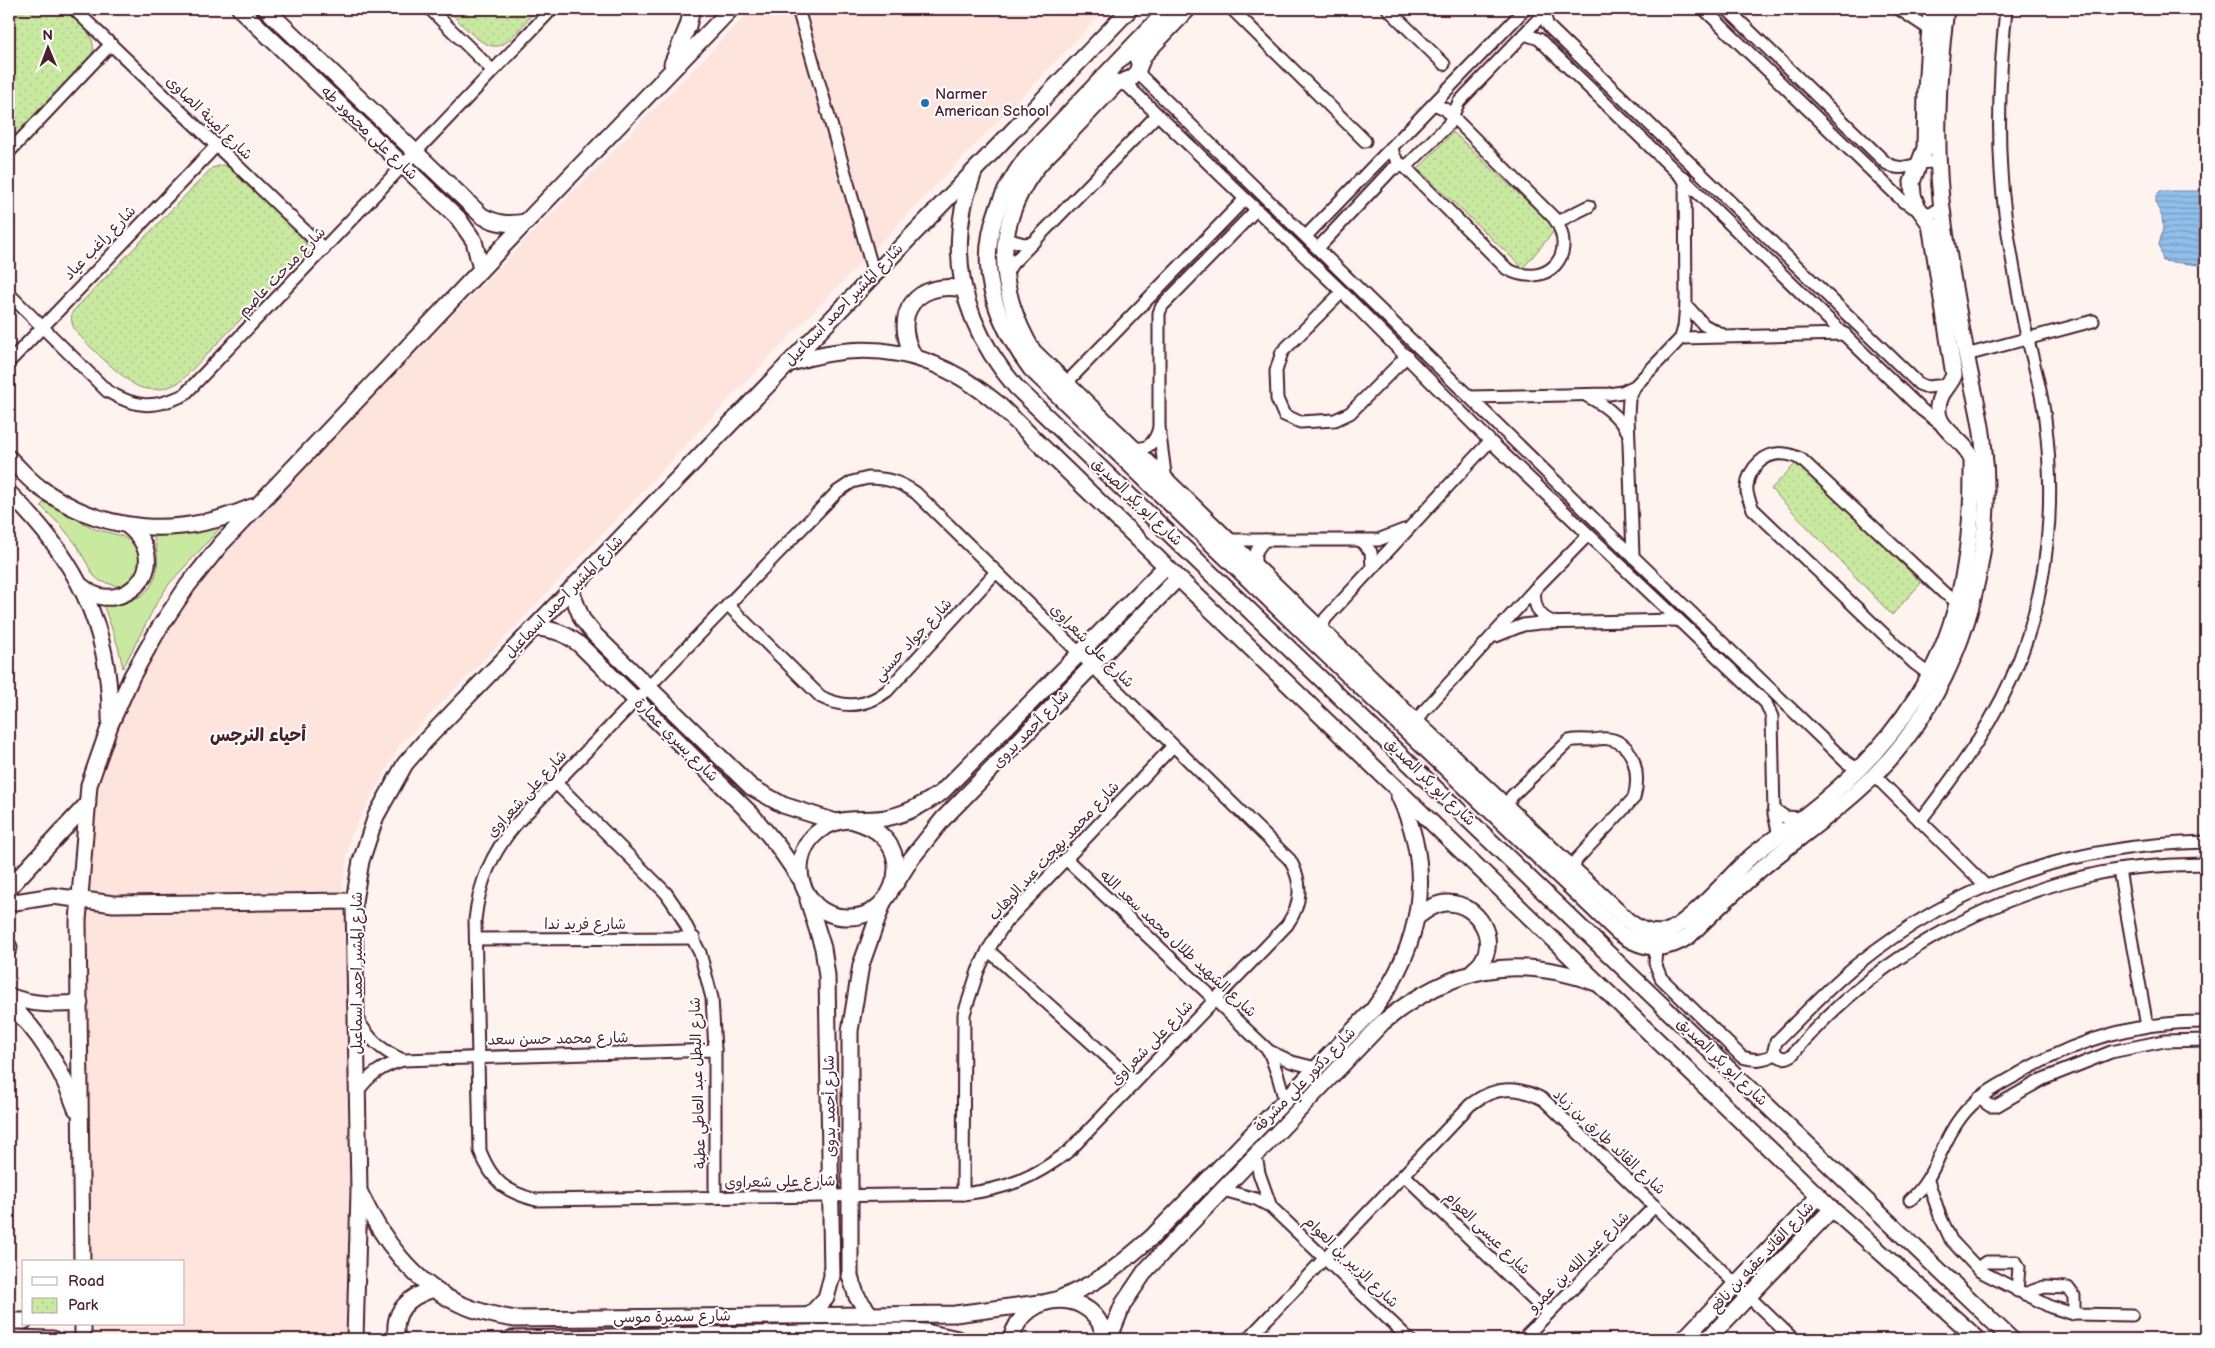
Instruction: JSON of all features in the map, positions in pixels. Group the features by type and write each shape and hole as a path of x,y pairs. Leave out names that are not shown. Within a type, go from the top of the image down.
{"street":[{"name":"شارع أمينة الصاوى","path":"74,9 324,249"},
{"name":"شارع على محمود طه","path":"240,9 467,228 474,241 481,269"},
{"name":"شارع على محمود طه","path":"266,9 482,216 494,222 508,225 526,222"},
{"path":"430,9 493,71"},
{"name":"شارع مدحت عاصم","path":"9,294 107,390 125,401 145,405 165,403 184,395 552,9"},
{"path":"665,77 688,26 692,9"},
{"path":"82,1260 79,899 89,785 110,725 132,676 158,630 188,585 221,544 481,269 731,9"},
{"path":"798,9 874,274"},
{"name":"شارع المشير احمد اسماعيل","path":"355,1339 359,1191 354,901 367,840 376,816 405,764 787,364 1130,9"},
{"path":"1168,9 1026,158 1012,176 1002,196 994,217 988,262 990,284 996,306 1015,347 1032,368 1126,450 1252,572 1635,926 1644,931 1665,932 1683,921 1749,858 1779,835 1807,824 1847,802 1875,776 1903,743 1926,710 1945,675 1959,643 1975,595 1986,517 1985,457 1974,388 1966,355 1942,206 1940,87 1946,9"},
{"path":"1188,9 1144,55 1132,78 1116,84 1035,170 1022,189 1013,211 1007,234 1005,276 1010,302 1019,328 1032,351 1068,386 1126,450 1166,481 1227,540 1252,572"},
{"path":"1232,9 1365,141"},
{"path":"1388,9 1444,64"},
{"path":"1306,236 1525,9"},
{"path":"1704,9 1904,202 1921,212 1931,213 1942,206"},
{"path":"1727,9 1886,163 1899,169 1929,162 1940,165"},
{"path":"1899,9 1928,29"},
{"path":"1931,9 1928,29 1925,148 1912,182 1912,188 1915,200 1930,224 1954,376 1942,394 1938,405 1943,427"},
{"path":"1920,822 1977,745 2000,702 2020,658 2035,612 2045,564 2050,515 2050,465 2045,416 2028,339 2005,213 2000,153 2000,92 2006,9"},
{"path":"1318,248 1392,169 1404,166 1448,125 1459,102 1546,11"},
{"path":"1546,11 1551,29 1919,384 1927,387 1962,382 1974,388"},
{"path":"1311,627 1618,932 1636,943 1656,948 1679,943 1689,936 1807,824 1882,746 1900,723 1930,675 1958,602 1966,566 1972,517 1972,461 1969,450 1922,410 1685,178 1539,39 1524,34"},
{"path":"9,152 111,44"},
{"path":"1126,53 1135,58 1139,65 1141,76 1213,144 1589,514 1846,762 1859,770"},
{"path":"1108,71 1110,78 1121,81 1201,156 1407,356 1490,441 1766,703 1770,710 1772,723 1774,809 1779,835"},
{"path":"1392,147 1395,159 1508,269 1518,275 1529,277 1541,275 1555,265 1564,247 1564,237 1557,222 1445,109 1434,104"},
{"path":"1005,276 1012,264 1157,115"},
{"path":"1201,156 1213,144"},
{"name":"شارع راغب عياد","path":"9,362 41,326 216,146"},
{"name":"شارع ابو بكر الصديق","path":"974,170 963,209 959,249 963,289 971,316 983,342 998,366 1016,387 2011,1339"},
{"path":"1633,556 1629,399 1635,386 1681,338 1686,305 1685,178"},
{"path":"1068,386 1072,377 1245,199"},
{"path":"1557,222 1589,206"},
{"path":"1166,481 1159,428 1159,313 1162,306 1256,210"},
{"path":"1007,234 1010,240 1032,243"},
{"path":"1765,256 1777,245"},
{"path":"914,356 906,342 904,326 908,311 913,304 918,298 932,289 947,286 963,289"},
{"path":"1342,292 1282,352 1276,371 1277,399 1279,408 1284,414 1292,420 1300,422 1340,419 1350,413 1407,356"},
{"path":"1686,305 1704,325 1727,337"},
{"path":"1966,355 2093,322"},
{"path":"1681,338 1845,334"},
{"name":"شارع ابو بكر الصديق","path":"787,364 837,351 863,349 889,351 914,356 958,374 997,403 1832,1209 1978,1339"},
{"path":"1470,397 1585,395 1622,392 1635,386"},
{"path":"1585,395 1603,404 1618,417 1629,434"},
{"path":"1954,438 1961,440 1974,435 1980,423"},
{"path":"1126,450 1150,446 1156,438 1159,428"},
{"path":"1311,627 1326,618 1409,526 1490,441"},
{"path":"1930,675 1914,663 1753,510 1748,499 1747,487 1749,475 1754,466 1767,457 1784,453 1800,458 1944,593 1958,602"},
{"path":"9,458 38,486 66,504 96,518 128,526 162,528 195,526 227,517 258,504"},
{"name":"شارع على شعراوى","path":"868,478 885,478 902,483 916,493 1079,654 1290,860 1297,872 1300,900 1295,913 1287,925 1069,1151 1046,1169 1020,1182 992,1191 963,1194 536,1200 517,1195 500,1184 487,1169 480,1151 477,900 489,864 505,838 556,783 837,492 852,482 868,478"},
{"path":"9,493 45,531 64,557 80,585 98,630 104,653 108,677 110,725"},
{"path":"1578,525 1589,514"},
{"path":"80,585 94,594 110,598 126,594 139,584 147,569 147,552 141,537 128,526"},
{"path":"1227,540 1378,540 1395,535 1409,526"},
{"path":"1417,723 1423,712 1535,589 1588,535"},
{"path":"1603,550 1614,538"},
{"path":"1252,572 1254,556 1265,540"},
{"path":"1361,540 1371,552 1372,567"},
{"name":"شارع أحمد بدوى","path":"854,821 891,817 926,803 941,792 1166,566"},
{"name":"شارع جواد حسني","path":"728,605 821,697 838,704 855,705 867,703 887,690 996,572"},
{"name":"شارع أحمد بدوى","path":"893,888 911,859 943,819 1178,578"},
{"path":"1535,589 1536,607 1541,615 1548,620 1558,622"},
{"name":"شارع يسري عمارة","path":"571,591 577,610 588,628 751,786 783,805 836,822"},
{"path":"1492,638 1523,625 1558,622 1677,620"},
{"name":"شارع يسري عمارة","path":"535,628 556,630 574,640 752,815 777,845 799,877"},
{"path":"1321,716 1341,697"},
{"path":"1506,807 1512,796 1569,741 1609,739 1619,743 1627,750 1635,762 1636,790 1634,798 1577,859 1572,869"},
{"name":"شارع محمد بهجت عبد الوهاب","path":"963,1194 964,1014 970,992 988,950 1005,923 1173,746"},
{"path":"1875,776 1986,886"},
{"name":"شارع البطل عبد العاطي عطية","path":"556,783 666,893 694,938 707,975 712,998 715,1198"},
{"name":"شارع دكتور علي مشرفة","path":"1056,1300 1099,1281 1119,1267 1153,1236 1373,1010 1389,989 1411,942 1420,890 1415,838 1407,812 1396,788"},
{"path":"9,888 88,802"},
{"path":"1774,809 1785,817 1807,824"},
{"path":"854,821 871,826 885,838 894,853 896,871 893,888 883,903 868,913 851,918 833,915 817,907 805,894 799,877 800,859 807,842 819,830 836,822 854,821"},
{"path":"1776,1054 1774,1046 1779,1038 1826,991 1896,935 1940,908 1986,886 2042,865 2100,851 2159,843 2206,842"},
{"name":"شارع الشهيد طلال محمد سعد الله","path":"1066,859 1269,1051 1292,1062 1316,1068"},
{"path":"1656,948 1655,963 1661,978 1742,1057 1753,1060 1764,1059 1776,1054 1788,1058 1839,1007 1870,980 1946,930 1987,910 2037,890 2119,870 2164,865 2206,864"},
{"path":"2119,870 2148,1026"},
{"name":"شارع أحمد بدوى","path":"805,894 816,920 827,976 831,1196 830,1288 826,1298 810,1315"},
{"path":"9,903 53,896 114,904 354,901"},
{"path":"1417,916 1431,906 1448,902 1464,906 1478,916 1486,930 1487,946 1481,962 1470,974"},
{"name":"شارع أحمد بدوى","path":"872,1315 857,1297 850,1276 850,1031 852,1009 861,966 883,903"},
{"name":"شارع فريد ندا","path":"476,939 694,938"},
{"path":"988,950 1136,1082"},
{"name":"شارع دكتور علي مشرفة","path":"1109,1339 1123,1304 1146,1270 1383,1022 1409,1001 1431,989 1470,974 1503,968 1537,968 1570,974 1602,985"},
{"path":"9,996 34,1003 55,1005 80,1003"},
{"path":"9,1004 33,1030 49,1052 61,1073 80,1117"},
{"name":"شارع محمد حسن سعد","path":"356,1016 368,1037 376,1045 386,1053 403,1060"},
{"path":"1661,1042 1679,1022"},
{"path":"1910,1200 1921,1191 1928,1181 1949,1133 1962,1116 1979,1098 2041,1060 2081,1043 2127,1030 2148,1026 2206,1022"},
{"path":"2127,1030 2137,1037 2130,1047"},
{"path":"2127,1030 2119,1041 2121,1046 2130,1047"},
{"path":"1779,1038 1789,1039 1793,1042 1794,1052"},
{"path":"1979,1098 1990,1106 1996,1106 2043,1079 2093,1058 2130,1047 2164,1041 2206,1040"},
{"name":"شارع محمد حسن سعد","path":"358,1091 377,1071 388,1064 403,1060 478,1056 714,1050"},
{"name":"شارع الشهيد طلال محمد سعد الله","path":"1269,1051 1285,1101"},
{"name":"شارع القائد طارق بن زياد","path":"1248,1339 1470,1105 1481,1096 1506,1089 1520,1090 1544,1100 1793,1339"},
{"path":"1263,1123 1276,1135"},
{"name":"شارع الزبير بن العوام","path":"1256,1156 1259,1173 1271,1207"},
{"name":"شارع عيسى العوام","path":"1404,1174 1548,1314"},
{"path":"1928,1181 1940,1216 1951,1240 1980,1271 2051,1307 2074,1314 2132,1315"},
{"name":"شارع الزبير بن العوام","path":"1223,1190 1240,1193 1271,1207 1409,1339"},
{"name":"شارع سميرة موسى","path":"359,1191 386,1240 408,1266 434,1289 460,1304 487,1314 515,1319 964,1313 1056,1300"},
{"name":"شارع القائد عقبه بن نافع","path":"1684,1339 1819,1196"},
{"name":"شارع عبد الله بن عمرو","path":"1523,1339 1655,1206"},
{"name":"شارع القائد عقبه بن نافع","path":"1708,1339 1832,1209"},
{"path":"1980,1271 1986,1262 2016,1262 2019,1267 2021,1292"},
{"path":"2021,1292 2044,1287 2068,1288 2074,1296 2074,1314"},
{"path":"397,1339 398,1316 406,1302 419,1293 434,1289"},
{"path":"1056,1300 1071,1302 1086,1308 1097,1319 1104,1339"},
{"path":"1011,1339 1017,1323 1027,1311 1040,1303"},
{"path":"9,1321 22,1321"},
{"path":"83,1326 83,1339"},
{"name":"شارع سميرة موسى","path":"511,1339 749,1336 904,1331 926,1332 958,1339"},
{"path":"9,1338 39,1337 53,1339"}],"shaded area":[{"path":"752,9 1106,9 730,398 496,647 399,746 350,837 343,884 350,999 348,1339 93,1339 93,1326 185,1326 185,1260 91,1260 85,1085 85,897 90,816 111,749 138,679 173,616 223,546 288,484"}],"green space":[{"path":"9,9 63,9 80,23 89,34 93,47 92,55 9,142"},
{"path":"447,9 537,9 514,35 498,46 482,42 466,29"},
{"path":"1453,132 1556,229 1523,268 1418,169"},
{"path":"222,165 232,167 302,235 306,244 304,254 181,381 161,389 139,387 93,350 77,332 71,318 73,311 212,168"},
{"path":"1798,461 1921,583 1892,615 1771,489"},
{"path":"44,502 95,529 122,536 131,542 139,550 141,570 126,585 117,586 100,581 94,576 76,544 41,506"},
{"path":"222,526 169,584 156,604 123,668 118,646 102,601 118,602 131,600 149,588 155,578 157,566 154,537"}],"water":[{"path":"2160,191 2199,191 2199,265 2163,261 2159,245 2163,228 2162,217 2156,204 2156,196"}],"place":[{"name":"Narmer American School","path":"925,103"}],"district":[{"name":"أحياء النرجس","path":"258,735"}]}
